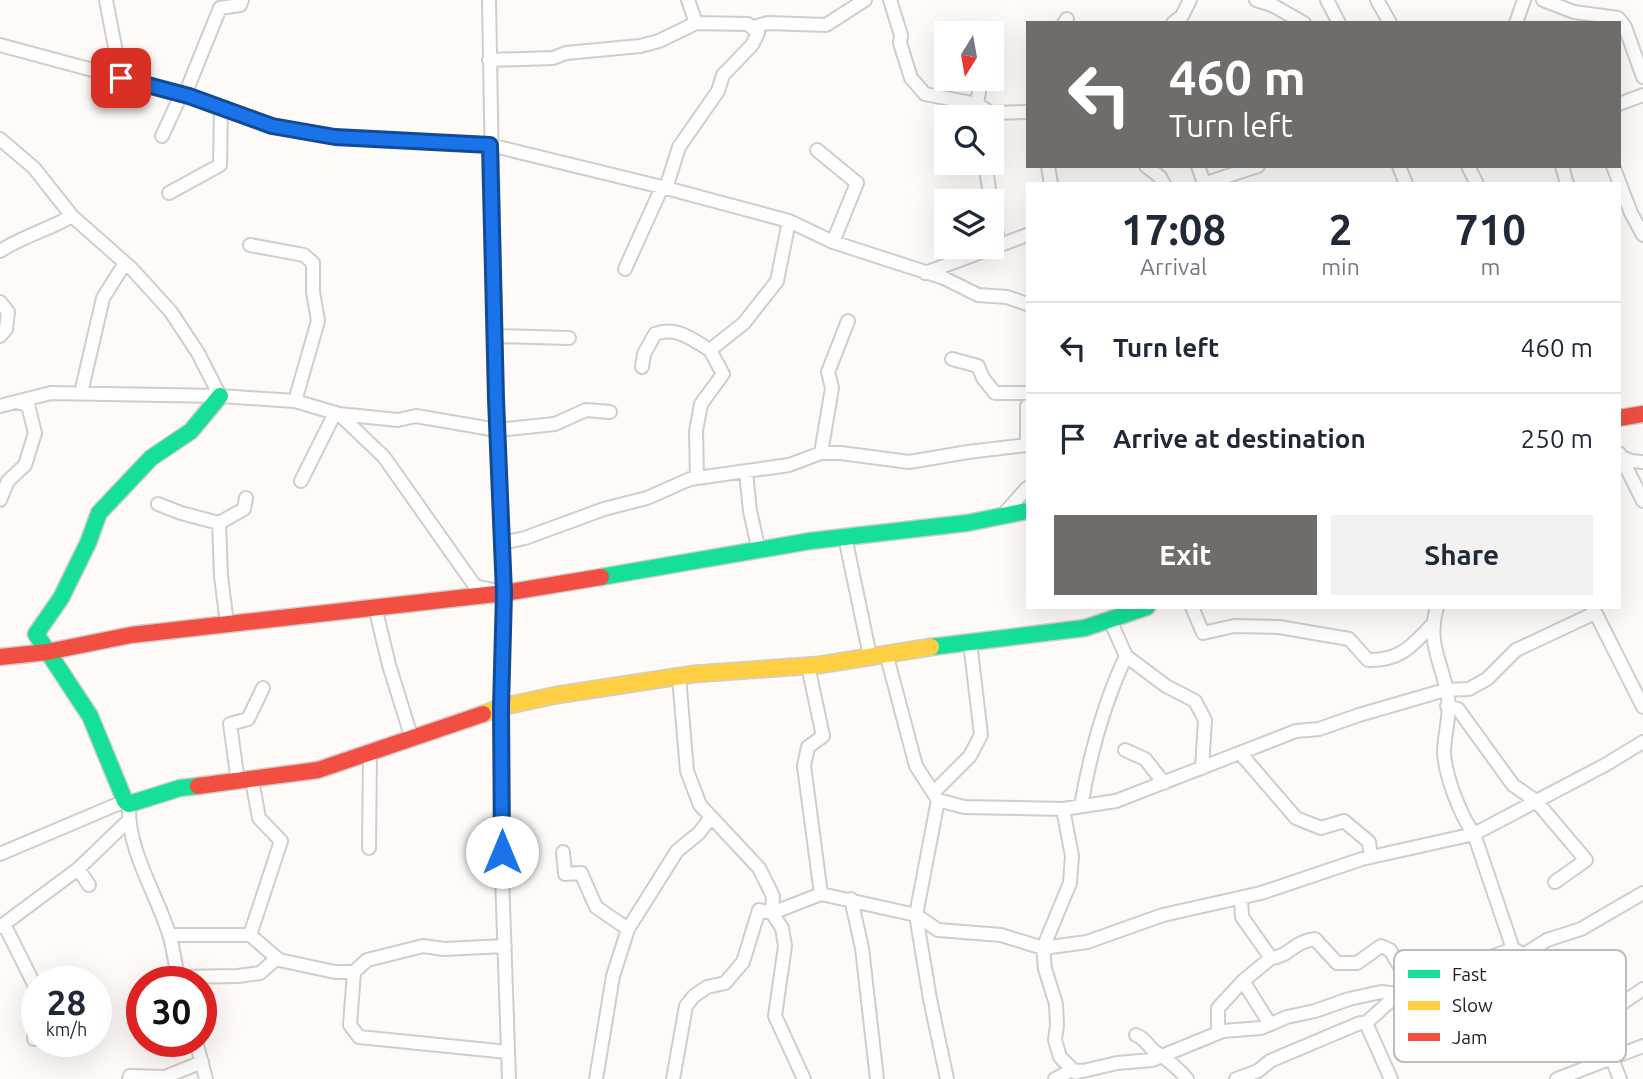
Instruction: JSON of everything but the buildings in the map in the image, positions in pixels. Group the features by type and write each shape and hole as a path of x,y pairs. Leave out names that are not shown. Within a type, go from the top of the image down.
{"street":[{"path":"106,0 121,78"},
{"path":"162,136 181,94 188,87 220,8 240,5 242,0"},
{"path":"489,0 497,430 504,593 501,707 509,1079"},
{"path":"688,0 696,23"},
{"path":"625,269 664,188 679,148 718,91 723,75 752,45 758,33 757,26 768,23 826,26 866,0"},
{"path":"890,0 911,78 925,94 978,104 980,91"},
{"path":"1176,21 1182,16 1189,0"},
{"path":"1256,0 1272,5 1300,21"},
{"path":"1326,0 1338,21"},
{"path":"1377,0 1389,21"},
{"path":"1517,21 1524,0"},
{"path":"1543,0 1574,12 1618,18 1620,21"},
{"path":"1621,22 1643,77"},
{"path":"489,60 554,58 566,53 640,46 659,41 696,23 748,24 758,33"},
{"path":"0,45 181,94 272,126 335,137 490,145 664,188 789,221 833,242 944,278 978,295 1007,297 1026,304"},
{"path":"1621,103 1643,95"},
{"path":"169,193 220,165 221,108"},
{"path":"1004,114 1026,112"},
{"path":"0,139 34,168 72,216 125,263 171,312 198,353 220,396"},
{"path":"817,150 857,183 833,242"},
{"path":"1149,168 1163,182"},
{"path":"1206,182 1252,168"},
{"path":"1621,187 1643,235"},
{"path":"0,251 20,238 47,230 72,216"},
{"path":"710,350 744,323 777,281 789,221"},
{"path":"1004,243 1026,235"},
{"path":"250,245 304,255 313,263 313,292 318,321 295,401"},
{"path":"925,273 962,259"},
{"path":"81,393 103,298 125,263"},
{"path":"0,302 8,312 6,329 0,336"},
{"path":"821,453 832,388 828,372 848,321"},
{"path":"642,368 644,354 655,334 666,330 684,335 710,350 723,374 701,404 695,431 697,478"},
{"path":"495,336 569,338"},
{"path":"952,359 978,366 983,378 995,393 1026,393"},
{"path":"0,407 51,393 220,396 295,401 337,414 398,420 416,416 497,430 555,424 586,410 610,412"},
{"path":"176,966 170,935 141,868 128,808 90,716 36,634 61,598 88,543 99,513 151,458 191,431 220,396"},
{"path":"0,500 8,481 24,465 35,433 28,405 17,402"},
{"path":"301,481 337,414"},
{"path":"337,414 384,457 475,586 504,593"},
{"path":"1621,418 1643,414"},
{"path":"502,543 525,538 604,509 647,498 690,479 789,465 821,453 841,453 909,463 1026,443"},
{"path":"1621,456 1632,461 1643,462"},
{"path":"1621,457 1643,501"},
{"path":"746,472 750,511 759,551"},
{"path":"1002,516 1026,489"},
{"path":"158,504 219,523 244,509 246,498"},
{"path":"0,657 47,652 131,635 504,593 810,541 967,523 1026,511"},
{"path":"219,523 221,576 227,624"},
{"path":"845,537 878,654 916,766 936,796 964,807 1063,809 1116,802 1296,731 1319,729 1445,690 1469,689 1487,679 1516,649 1594,610 1643,707"},
{"path":"375,607 389,665 412,739"},
{"path":"0,855 180,788 318,770 501,707 557,695 678,677 808,666 878,654 1085,628 1141,609"},
{"path":"1193,609 1203,634 1234,626 1279,627 1349,639 1368,660 1384,661 1408,650 1431,626 1436,609"},
{"path":"1110,620 1126,656 1167,686 1195,701 1205,720 1202,768"},
{"path":"1431,626 1448,698 1444,754 1457,801 1474,834 1519,950"},
{"path":"947,1079 916,915 936,796 970,756 981,735 970,642"},
{"path":"1081,806 1090,757 1110,692 1126,656"},
{"path":"808,666 823,736 808,747 804,766 821,894"},
{"path":"678,677 687,771 700,805 759,868 773,896 772,913 782,928 785,946 775,1016 804,1079"},
{"path":"250,935 281,841 259,818 245,781 230,724 248,719 263,688"},
{"path":"1447,706 1458,709 1513,785 1536,801 1586,860 1555,882"},
{"path":"673,1079 686,1006 707,987 725,983 743,962 759,909 772,913 821,894 916,915 938,930 1001,934 1043,948 1087,942 1163,915 1261,893 1371,857 1474,834 1643,742"},
{"path":"1125,750 1144,759 1164,783"},
{"path":"369,848 370,753"},
{"path":"1240,753 1296,818 1321,828 1344,821 1369,842 1371,857"},
{"path":"24,966 2,925 78,869 128,808"},
{"path":"1063,809 1072,856 1070,883 1043,948 1045,969 1056,1004 1055,1040 1060,1057 1083,1079"},
{"path":"596,1079 613,976 628,929 677,851 699,833 711,817"},
{"path":"563,852 565,874 581,873 596,907 628,929"},
{"path":"78,869 89,885"},
{"path":"1522,950 1581,929 1643,893"},
{"path":"1241,898 1242,917 1271,958"},
{"path":"851,899 862,948 877,1079"},
{"path":"170,935 250,935 277,958 335,972 354,972 367,960 423,946 444,950 505,946"},
{"path":"1218,1033 1218,1008 1243,981 1271,958 1281,957 1301,941 1315,939 1337,962 1357,963 1381,946 1387,947 1394,958"},
{"path":"217,977 260,973 277,958"},
{"path":"354,972 350,1025 359,1038 508,1052"},
{"path":"1243,981 1270,1024"},
{"path":"1626,1000 1643,989"},
{"path":"1055,1079 1072,1070 1083,1071 1117,1063 1152,1060 1218,1033 1261,1028 1349,999 1381,992 1394,994"},
{"path":"1236,1079 1262,1075 1270,1061 1360,1023 1366,1023 1394,998"},
{"path":"1366,1023 1391,1079"},
{"path":"1136,1035 1145,1038 1156,1053 1163,1055 1187,1079"},
{"path":"1626,1053 1643,1046"},
{"path":"201,1057 206,1079"},
{"path":"129,1079 130,1076 165,1077 202,1062"},
{"path":"1557,1079 1603,1062"},
{"path":"1612,1062 1620,1079"}],"traffic: fast":[{"path":"198,786 180,788 129,804 125,801 90,716 36,634 61,598 88,543 99,513 151,458 191,431 220,396"},
{"path":"601,577 810,541 967,523 1026,511"},
{"path":"931,647 1085,628 1141,609"}],"traffic: slow":[{"path":"483,714 501,707 557,695 694,674 819,665 931,647"}],"traffic: jam":[{"path":"1621,418 1643,414"},
{"path":"0,657 47,652 131,635 504,593 601,577"},
{"path":"198,786 318,770 483,714"}],"route":[{"path":"121,78 189,96 272,126 335,137 490,145 504,593 501,707 502,852"}]}
